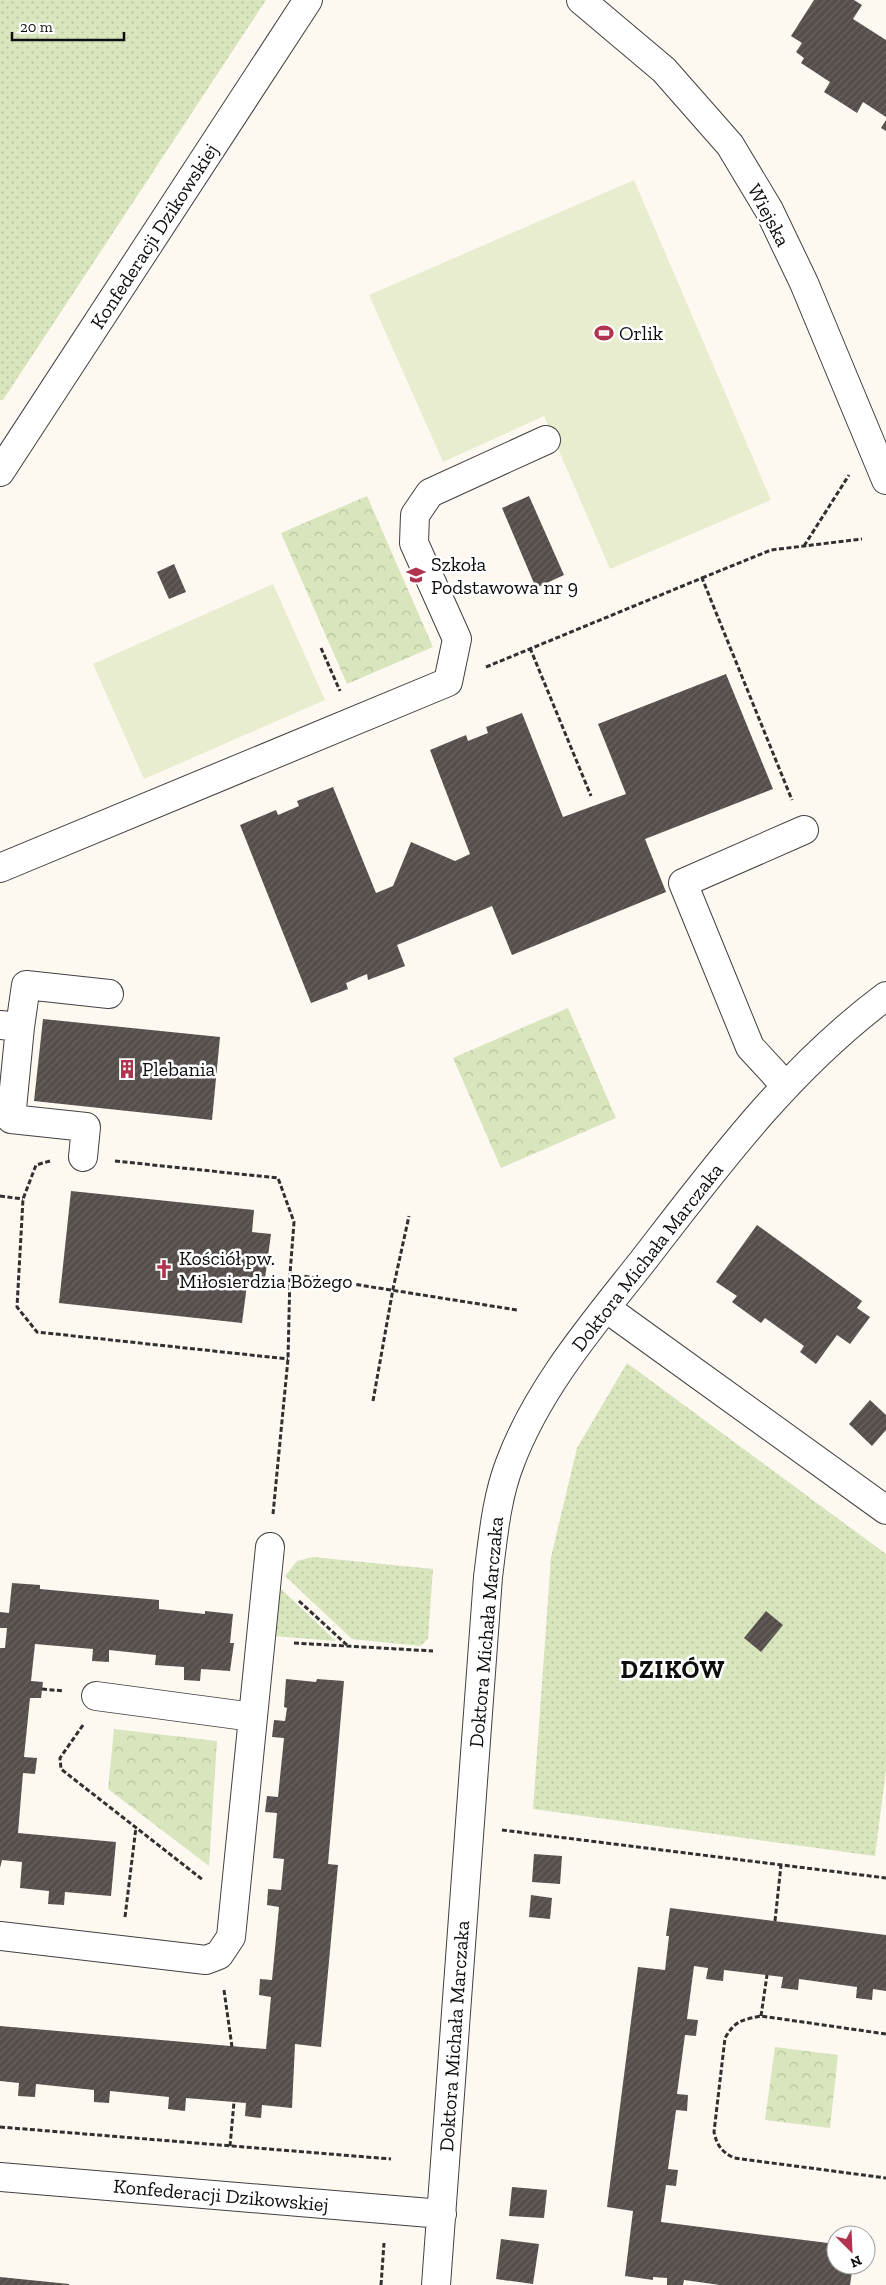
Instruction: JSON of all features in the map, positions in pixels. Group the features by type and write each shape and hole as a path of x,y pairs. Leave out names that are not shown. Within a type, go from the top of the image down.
{"street":[{"name":"Konfederacji Dzikowskiej","path":"0,472 308,0"},
{"name":"Wiejska","path":"581,0 664,70 730,145 769,210 804,283 886,480"},
{"path":"0,868 448,682 457,639 414,543 415,515 430,494 546,440"},
{"path":"785,1085 750,1047 683,883 804,830"},
{"path":"83,1158 86,1127 11,1119 10,1026 26,985 109,994"},
{"name":"Doktora Michała Marczaka","path":"436,2285 487,1587 496,1517 509,1464 531,1417 585,1333 739,1136 785,1085 823,1048 886,996"},
{"path":"606,1308 886,1510"},
{"path":"0,1936 206,1960 219,1955 231,1937 235,1905 268,1559"},
{"path":"100,1696 253,1717"},
{"name":"Konfederacji Dzikowskiej","path":"0,2176 442,2214"}],"path":[{"path":"803,546 852,471"},
{"path":"448,682 772,550 862,539"},
{"path":"702,578 804,830"},
{"path":"321,648 352,722"},
{"path":"530,648 591,796"},
{"path":"288,1358 37,1332 17,1307 23,1199 36,1165 70,1156 278,1178 294,1222 290,1274 288,1358 268,1559 348,1646"},
{"path":"0,1196 23,1199"},
{"path":"374,1401 393,1289 409,1216"},
{"path":"290,1274 517,1310"},
{"path":"260,1640 433,1651"},
{"path":"100,1696 60,1758 60,1769 235,1905"},
{"path":"122,1950 136,1827"},
{"path":"495,1829 886,1878"},
{"path":"775,1921 781,1866"},
{"path":"219,1955 232,2047"},
{"path":"760,2016 767,1975"},
{"path":"886,2034 760,2016 744,2019 733,2025 725,2038 714,2132 716,2143 724,2153 734,2158 886,2178"},
{"path":"230,2146 234,2102"},
{"path":"0,2127 391,2159"},
{"path":"381,2285 384,2239"}],"green space":[{"path":"0,0 266,0 3,400 0,400"},
{"name":"Orlik","path":"634,180 771,500 610,569 544,416 443,462 369,295"},
{"path":"367,496 433,647 347,684 281,533"},
{"path":"273,584 325,700 144,779 93,664"},
{"path":"568,1008 616,1118 501,1168 453,1058"},
{"path":"627,1363 886,1554 886,1770 875,1856 533,1809 551,1557 577,1448"},
{"path":"313,1557 433,1569 428,1639 420,1646 352,1639 285,1576 297,1561"},
{"path":"279,1587 336,1641 273,1636"},
{"path":"114,1729 217,1741 209,1866 108,1789"},
{"path":"775,2047 838,2055 830,2128 765,2120"}],"building":[{"path":"814,0 854,0 862,5 853,19 886,40 886,117 863,102 857,113 824,92 830,82 801,63 804,58 796,52 802,43 791,36"},
{"path":"886,120 886,131 881,128"},
{"path":"529,496 564,575 536,588 502,508"},
{"path":"174,564 186,592 169,599 157,572"},
{"path":"726,674 773,789 645,839 666,892 512,955 492,906 397,945 405,966 368,980 367,974 346,983 348,989 311,1003 240,825 276,810 278,815 299,806 297,801 333,787 376,893 393,886 411,842 455,861 470,854 430,750 466,735 468,741 488,733 486,727 522,713 563,817 626,794 598,724"},
{"name":"Plebania","path":"43,1019 220,1037 212,1120 34,1101"},
{"name":"Kościół pw. Miłosierdzia Bożego","path":"71,1191 254,1210 252,1232 271,1234 264,1286 247,1285 242,1323 59,1303"},
{"path":"757,1225 862,1301 857,1308 870,1317 850,1344 837,1335 816,1364 800,1352 804,1346 765,1318 761,1323 732,1302 737,1296 716,1282"},
{"path":"870,1400 886,1415 886,1430 872,1446 849,1424"},
{"path":"12,1583 40,1585 40,1589 159,1600 159,1609 205,1614 205,1611 233,1614 230,1643 234,1643 230,1671 201,1669 200,1681 184,1680 184,1667 155,1665 156,1655 109,1650 109,1662 92,1661 93,1649 35,1644 31,1681 43,1682 41,1698 30,1698 24,1757 37,1758 35,1774 23,1773 18,1833 116,1842 111,1896 65,1892 64,1905 48,1904 49,1891 20,1888 22,1862 2,1860 0,1868 0,1648 5,1648 7,1628 0,1628 0,1612 9,1613"},
{"path":"766,1611 783,1625 761,1652 744,1638"},
{"path":"286,1679 316,1682 317,1679 344,1681 328,1864 338,1865 321,2047 295,2044 292,2108 262,2105 261,2118 245,2116 246,2103 186,2098 185,2111 168,2109 169,2097 110,2091 109,2103 94,2102 94,2090 36,2084 35,2097 18,2096 19,2083 0,2081 0,2026 266,2049 271,1997 259,1995 260,1979 272,1980 279,1907 267,1905 268,1889 281,1890 284,1859 273,1858 277,1813 265,1812 267,1796 278,1797 284,1738 272,1737 274,1720 285,1721 287,1708 284,1707"},
{"path":"534,1854 562,1856 560,1884 532,1882"},
{"path":"531,1895 552,1898 550,1919 529,1917"},
{"path":"670,1908 886,1935 886,1991 873,1989 872,2000 856,1998 857,1987 799,1979 798,1990 781,1988 783,1977 724,1970 723,1981 706,1979 708,1968 694,1966 687,2019 698,2020 696,2036 685,2035 677,2094 688,2095 687,2111 676,2110 668,2169 678,2170 676,2186 666,2185 661,2222 826,2243 826,2275 852,2275 850,2285 720,2285 684,2280 683,2285 667,2285 667,2278 653,2277 653,2280 625,2276 633,2211 607,2207 638,1967 665,1970 669,1936 666,1936"},
{"path":"512,2187 547,2190 544,2218 509,2216"},
{"path":"501,2239 539,2244 533,2284 496,2279"},
{"path":"0,2277 69,2284 69,2285 0,2285"}],"place":[{"name":"Orlik","path":"604,333"},
{"name":"Szkoła Podstawowa nr 9","path":"416,575"},
{"name":"Plebania","path":"127,1069"},
{"name":"Kościół pw. Miłosierdzia Bożego","path":"164,1269"}],"district":[{"name":"DZIKÓW","path":"673,1669"}]}
